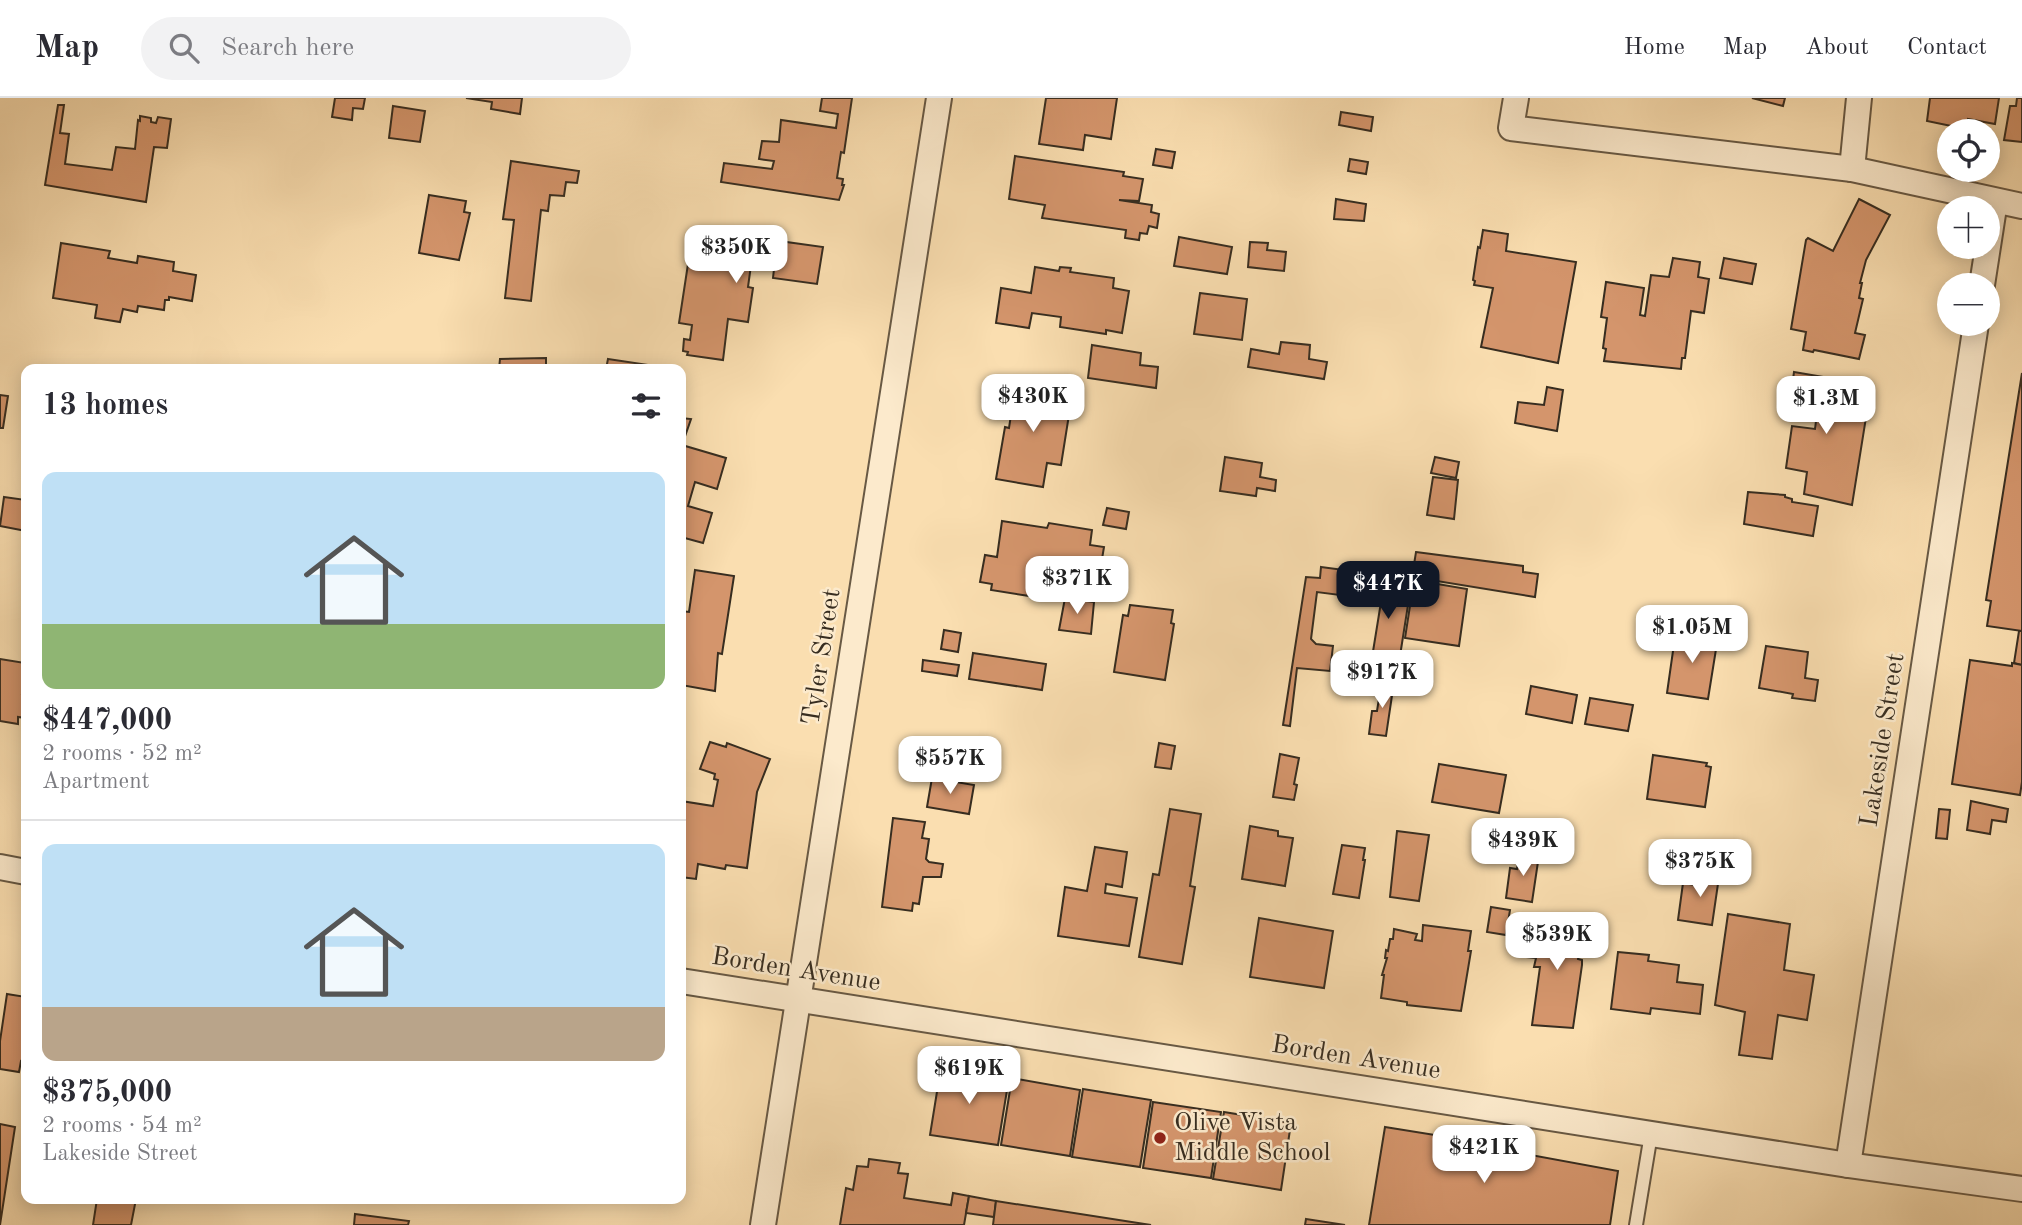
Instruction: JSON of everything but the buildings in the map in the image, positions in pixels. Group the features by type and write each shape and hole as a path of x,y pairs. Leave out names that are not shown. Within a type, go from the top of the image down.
{"street":[{"name":"Tyler Street","path":"763,1225 939,98"},
{"path":"1516,98 1511,128 1852,169 1973,196"},
{"path":"1852,169 1859,98"},
{"path":"2000,202 2022,206"},
{"name":"Lakeside Street","path":"1848,1165 1974,336"},
{"path":"0,867 21,871"},
{"name":"Borden Avenue","path":"686,982 1848,1165 2022,1189"}],"lane":[{"path":"1636,1225 1651,1134"}],"place":[{"name":"Olive Vista Middle School","path":"1160,1138"}]}
